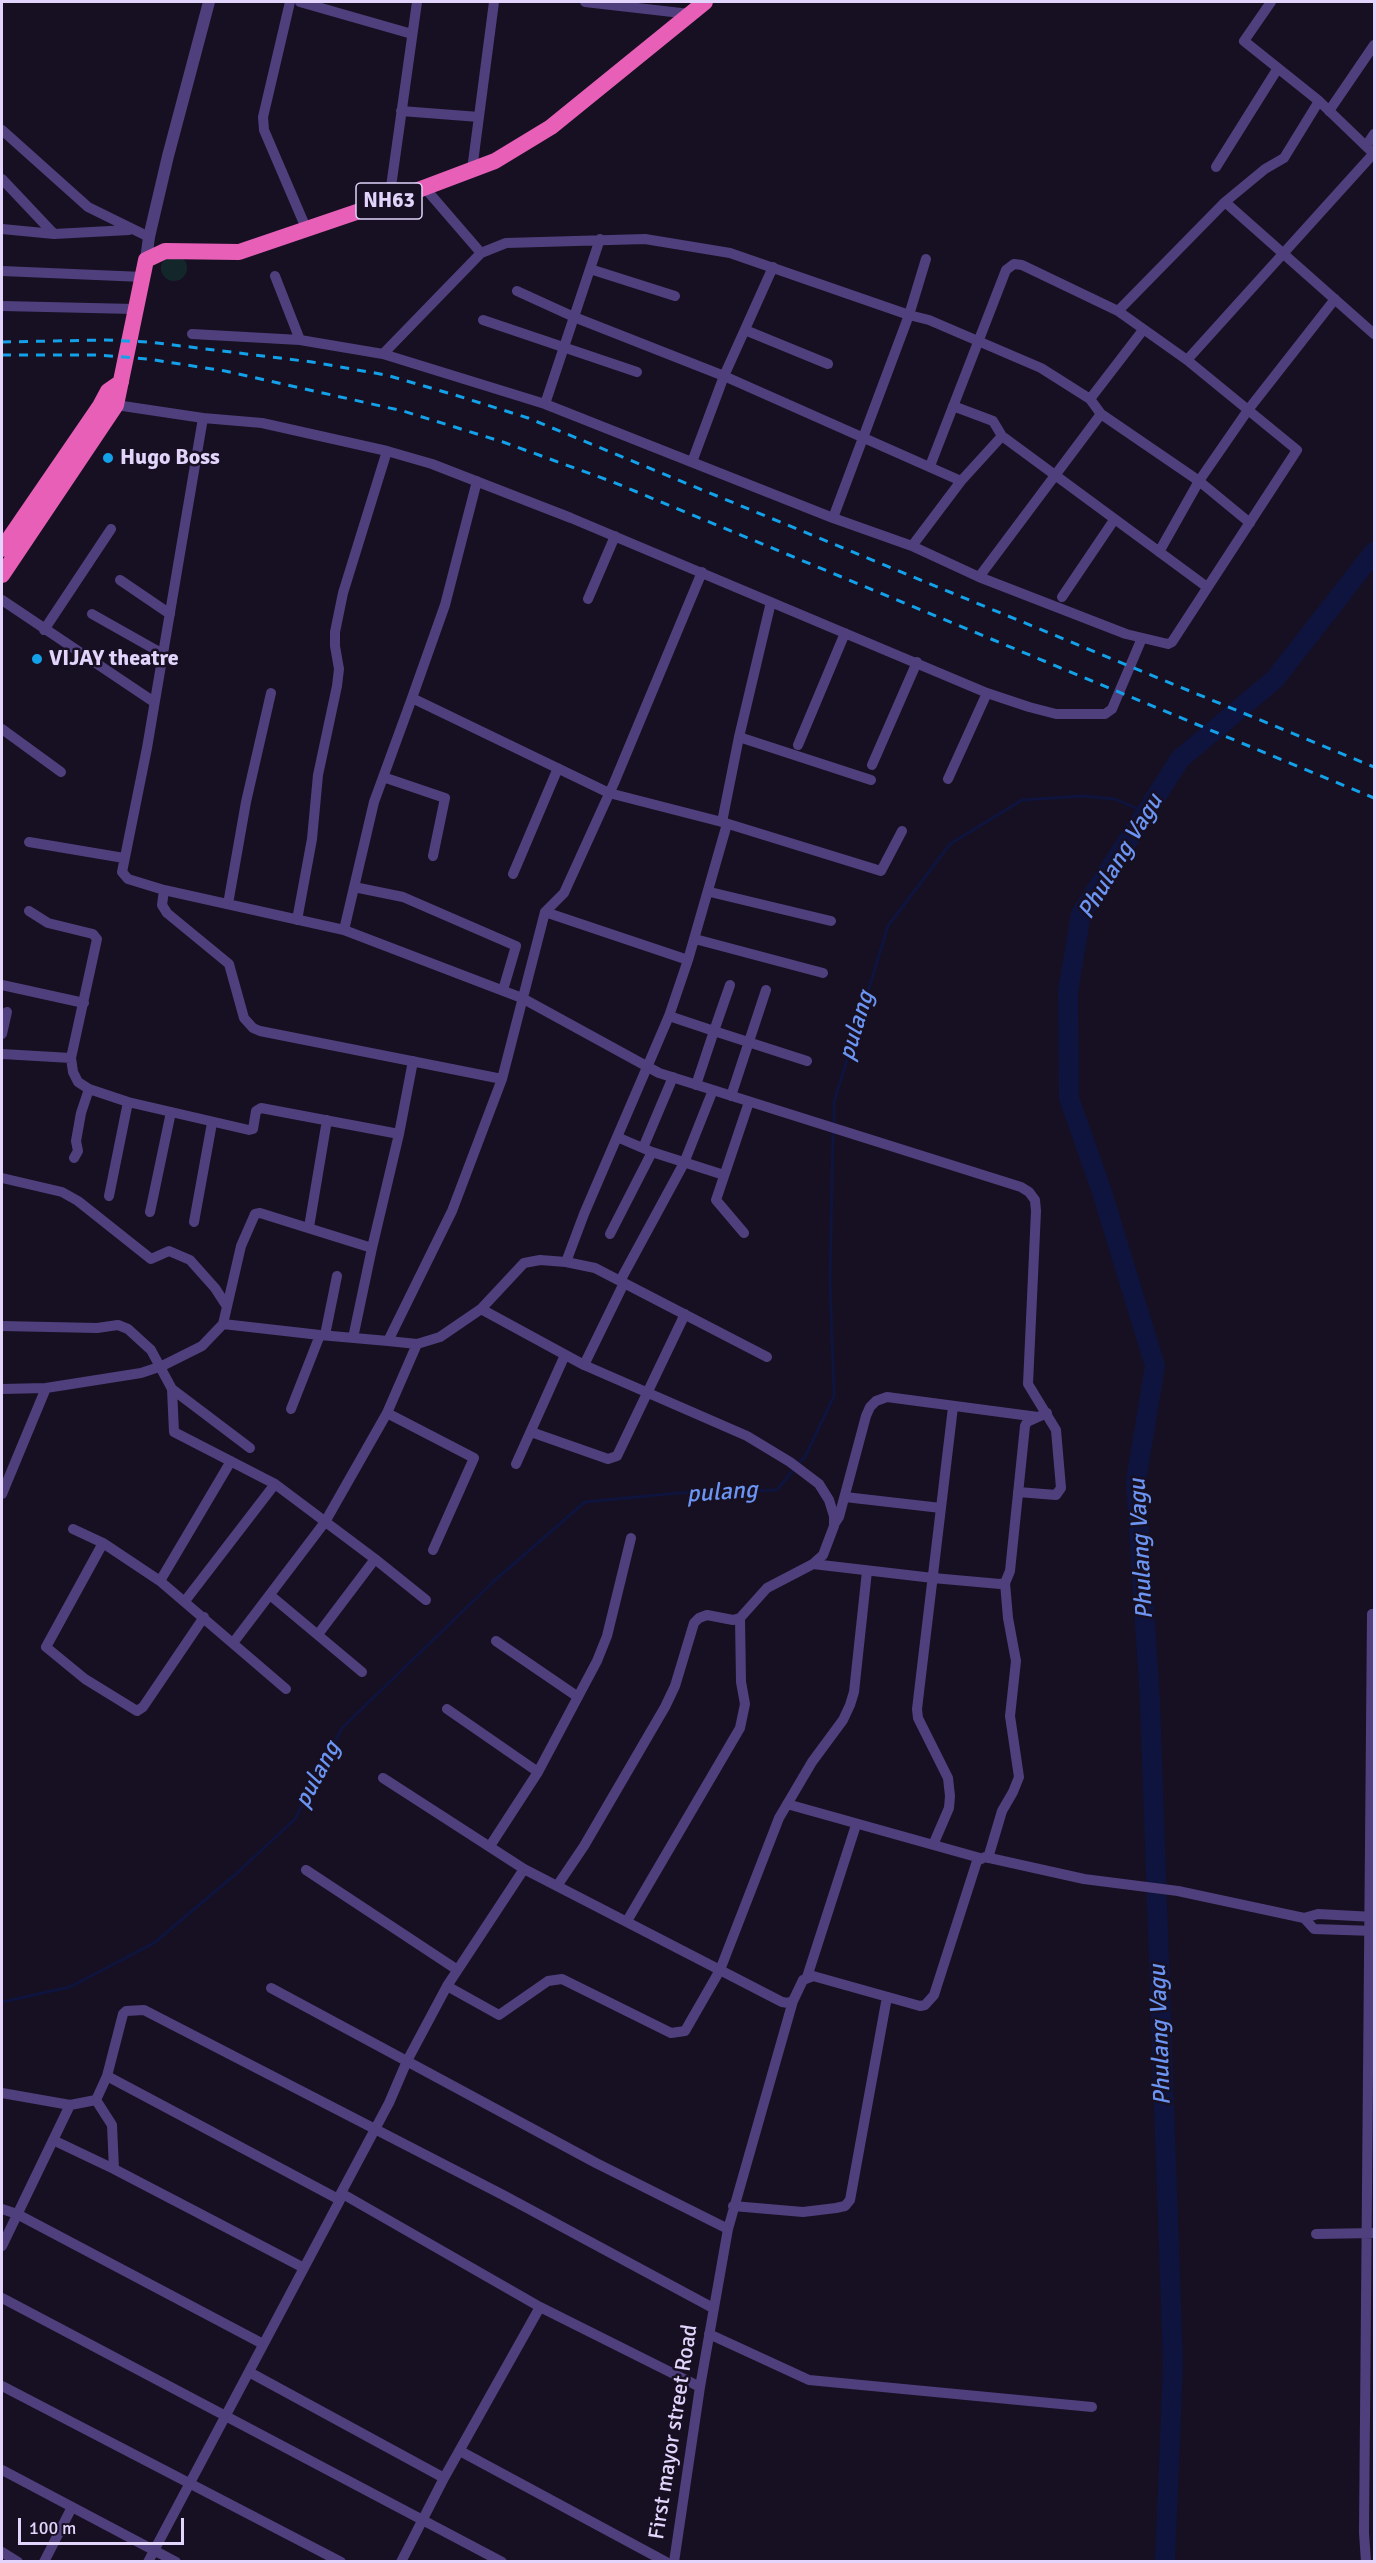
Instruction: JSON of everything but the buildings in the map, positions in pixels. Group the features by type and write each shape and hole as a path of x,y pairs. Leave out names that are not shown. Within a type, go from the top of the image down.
{"highway":[{"name":"NH63","path":"146,260 156,253 165,251 238,252 389,201 495,161 551,128 705,2"},
{"path":"2,575 116,405 146,260"},
{"path":"2,549 94,416 108,391 121,382"}],"street":[{"path":"146,260 149,237 209,2"},
{"path":"290,2 263,117 264,130 306,228"},
{"path":"300,2 412,34"},
{"path":"389,201 417,2"},
{"path":"472,170 494,2"},
{"path":"585,2 629,4 690,14"},
{"path":"1271,2 1244,41 1319,101 1372,151"},
{"path":"1329,111 1374,45"},
{"path":"1216,167 1278,68"},
{"path":"1118,310 1225,202 1265,168 1284,158 1319,101"},
{"path":"401,111 479,117"},
{"path":"2,130 88,207 130,230 149,237"},
{"path":"1187,360 1372,151 1374,134"},
{"path":"2,179 54,234"},
{"path":"424,187 481,253"},
{"path":"1225,202 1374,334"},
{"path":"2,229 54,234 130,230"},
{"path":"545,404 600,239"},
{"path":"383,354 481,253 506,243 645,239 730,253 929,320 1041,368 1090,399 1101,414 1199,481 1250,522"},
{"path":"833,518 909,315 926,259"},
{"path":"192,334 300,340 383,354 545,404 833,518 912,546 979,576 1126,634 1164,644 1172,642 1297,450 1187,360 1118,310 1022,265 1014,264 1006,270 930,466"},
{"path":"692,462 724,376 773,267"},
{"path":"590,269 675,296"},
{"path":"2,271 143,277"},
{"path":"275,276 300,340"},
{"path":"517,291 574,317 724,376 961,481"},
{"path":"1159,552 1199,481 1248,411 1335,299"},
{"path":"2,306 135,309"},
{"path":"483,320 637,372"},
{"path":"745,330 828,364"},
{"path":"1090,399 1143,330"},
{"path":"116,405 203,418 262,423 387,451 477,481 615,536 987,693 1029,708 1056,714 1105,714 1112,709 1142,638"},
{"path":"953,406 993,421 1002,436 1207,587"},
{"path":"979,576 1101,414"},
{"path":"203,418 147,747 124,858 122,872 124,876 164,890 344,930 522,998 646,1066 672,1077 1011,1183 1029,1192 1035,1200 1036,1211 1028,1384 1043,1415 1056,1430 1061,1488 1056,1496 1018,1492"},
{"path":"912,546 961,481 1002,436"},
{"path":"297,920 312,839 318,775 338,686 339,669 335,632 343,592 387,451"},
{"path":"344,930 374,802 445,605 477,481"},
{"path":"1062,597 1114,520"},
{"path":"44,630 111,529"},
{"path":"588,599 615,536"},
{"path":"388,1341 452,1211 502,1079 545,912 564,893 609,793 702,572"},
{"path":"120,580 170,614"},
{"path":"2,600 154,702"},
{"path":"566,1262 646,1066 669,1016 710,892 725,823 739,738 771,602"},
{"path":"92,614 163,654"},
{"path":"798,745 844,633"},
{"path":"872,765 916,662"},
{"path":"228,904 246,802 271,693"},
{"path":"948,779 987,693"},
{"path":"412,698 609,793 725,823 880,871 902,831"},
{"path":"2,729 61,772"},
{"path":"739,738 871,780"},
{"path":"513,874 558,768"},
{"path":"383,777 444,798 433,856"},
{"path":"29,842 124,858"},
{"path":"354,887 403,897 516,946 502,990"},
{"path":"164,890 162,905 167,913 229,964 244,1018 260,1032 502,1079"},
{"path":"710,892 831,921"},
{"path":"28,911 48,923 96,936 71,1058 72,1072 78,1082 89,1089 128,1102 212,1123 251,1130 256,1111 261,1108 399,1134"},
{"path":"545,912 688,960"},
{"path":"695,939 823,973"},
{"path":"2,985 84,1003"},
{"path":"696,1085 730,985"},
{"path":"731,1096 766,990"},
{"path":"2,1034 7,1012"},
{"path":"669,1016 807,1061"},
{"path":"2,1054 71,1058"},
{"path":"353,1338 413,1061"},
{"path":"610,1234 647,1150 672,1077"},
{"path":"74,1158 78,1151 76,1141 81,1113 89,1089"},
{"path":"584,1365 622,1282 684,1163 713,1090"},
{"path":"109,1196 128,1102"},
{"path":"744,1233 716,1200 749,1102"},
{"path":"150,1212 171,1112"},
{"path":"309,1227 327,1120"},
{"path":"194,1222 212,1123"},
{"path":"617,1137 647,1150 724,1175"},
{"path":"2,1178 62,1192 78,1201 150,1259 155,1259 169,1251 190,1260 210,1281 226,1305"},
{"path":"2,1389 46,1388 141,1372 162,1366 202,1346 223,1324 241,1246 251,1218 255,1214 260,1213 309,1227 372,1248"},
{"path":"223,1324 417,1344 440,1337 481,1309 524,1263 540,1260 596,1268 767,1357"},
{"path":"291,1409 323,1335 337,1276"},
{"path":"481,1309 584,1365 747,1436 790,1462 819,1484 829,1500 834,1526"},
{"path":"531,1432 608,1459 617,1456 685,1314"},
{"path":"2,1326 97,1328 118,1325 128,1329 151,1350 162,1366 172,1389 174,1432 275,1484 426,1600"},
{"path":"233,1643 324,1522 387,1413 417,1344"},
{"path":"516,1464 565,1355"},
{"path":"2,1494 46,1388"},
{"path":"172,1389 250,1448"},
{"path":"557,1886 584,1846 665,1707 675,1686 694,1623 707,1614 733,1620 740,1618 767,1588 813,1564 823,1555 839,1517 866,1416 876,1401 887,1397 953,1407 1043,1415"},
{"path":"933,1845 948,1808 950,1796 948,1778 918,1718 917,1709 953,1407"},
{"path":"387,1413 474,1458 433,1550"},
{"path":"807,1977 820,1977 920,2006 930,2002 977,1861 984,1858 1002,1811 1019,1777 1010,1716 1016,1661 1008,1618 1005,1583 1010,1571 1025,1426 1028,1422 1043,1415"},
{"path":"160,1581 231,1461"},
{"path":"186,1601 275,1484"},
{"path":"845,1497 941,1508"},
{"path":"73,1529 103,1543 160,1581 286,1689"},
{"path":"490,1846 538,1772 587,1681 607,1636 632,1538"},
{"path":"103,1543 46,1647 86,1678 137,1712 143,1707 204,1617"},
{"path":"319,1634 375,1559"},
{"path":"813,1564 867,1572 1005,1583"},
{"path":"447,1986 499,2015 548,1981 562,1979 671,2033 678,2033 688,2027 720,1970 779,1818 812,1762 843,1720 850,1705 854,1692 867,1572"},
{"path":"270,1595 362,1672"},
{"path":"1366,2562 1364,2533 1371,2233 1372,1614 1374,1614"},
{"path":"627,1921 740,1728 745,1704 741,1682 740,1618"},
{"path":"496,1641 578,1697"},
{"path":"447,1709 538,1772"},
{"path":"383,1778 524,1869 782,2002 793,2001"},
{"path":"787,1804 856,1825 984,1858 1084,1879 1178,1891 1304,1918 1318,1914 1372,1917"},
{"name":"First mayor street Road","path":"674,2562 713,2308 733,2206 793,2001 803,1980 807,1977 856,1825"},
{"path":"148,2562 341,2197 407,2061 456,1969 524,1869"},
{"path":"306,1870 456,1969"},
{"path":"1304,1918 1314,1929 1372,1931"},
{"path":"271,1988 596,2163 728,2229"},
{"path":"733,2206 803,2212 845,2206 850,2200 887,1997"},
{"path":"96,2100 107,2076 123,2014 126,2011 144,2010 376,2128 713,2308"},
{"path":"107,2076 341,2197 540,2307 700,2387"},
{"path":"2,2093 70,2105 96,2100"},
{"path":"96,2100 112,2125 114,2169"},
{"path":"2,2246 70,2105"},
{"path":"53,2140 114,2169 304,2268"},
{"path":"2,2209 17,2214 263,2344"},
{"path":"1316,2234 1371,2233"},
{"path":"2,2298 502,2562"},
{"path":"401,2562 444,2478 540,2307"},
{"path":"709,2334 809,2380 1092,2407"},
{"path":"249,2372 444,2478"},
{"path":"2,2386 341,2562"},
{"path":"460,2451 666,2562"},
{"path":"2,2470 176,2562"},
{"path":"44,2562 72,2507"},
{"path":"2,2552 18,2562"}],"green space":[{"path":"174,255 183,259 187,268 183,277 174,281 165,277 161,268 165,259"}],"waterway":[{"name":"Phulang Vagu","path":"1165,2562 1173,2364 1150,1702 1136,1481 1155,1366 1102,1192 1069,1098 1068,991 1081,914 1180,759 1275,679 1374,552"},
{"name":"pulang","path":"834,1125 834,1102 888,926 950,844 1022,800 1083,796 1115,799 1147,813"},
{"name":"pulang","path":"798,1464 805,1457 834,1396 830,1280 833,1132"},
{"name":"pulang","path":"2,2002 70,1987 154,1943 237,1873 295,1819 342,1728 494,1581 585,1502 678,1493 777,1490 794,1469"}],"railway":[{"path":"2,342 105,340 149,342 312,362 386,375 455,395 528,418 1374,767"},
{"path":"2,355 98,355 148,359 225,371 403,411 503,442 613,482 1374,798"}],"place":[{"name":"Hugo Boss","path":"108,458"},
{"name":"VIJAY theatre","path":"37,659"}]}
